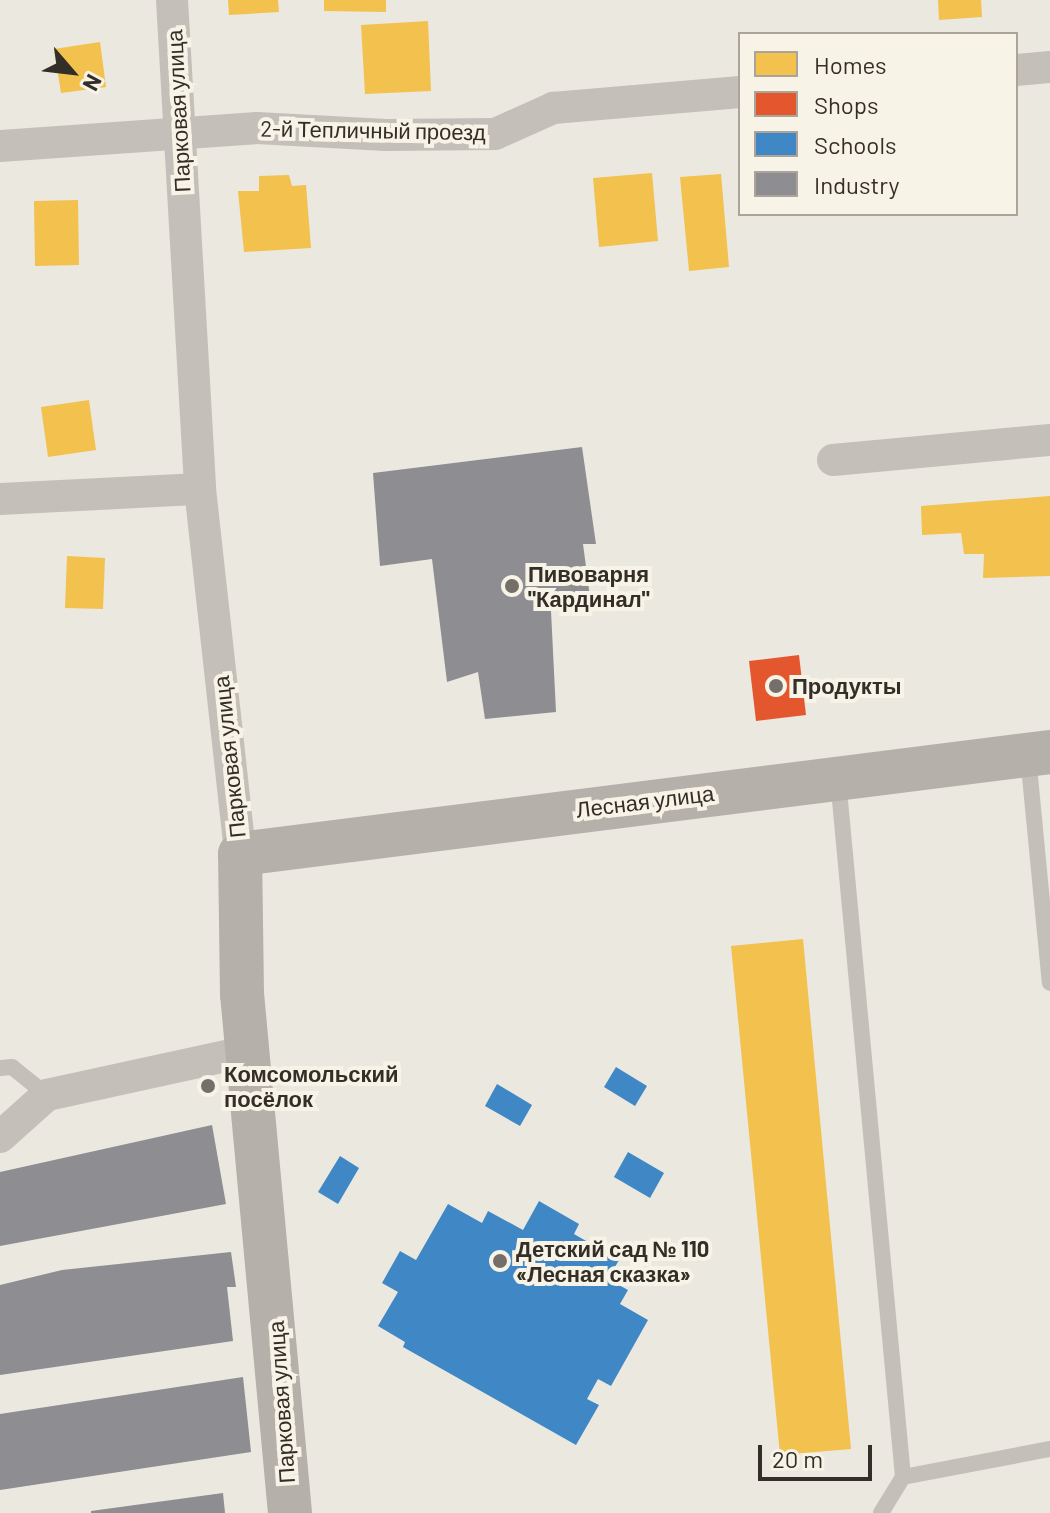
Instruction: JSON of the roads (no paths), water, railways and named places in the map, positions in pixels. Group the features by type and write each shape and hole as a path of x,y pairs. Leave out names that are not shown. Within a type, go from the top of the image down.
{"street":[{"name":"Парковая улица","path":"172,0 200,489 240,854 242,994 290,1513"},
{"path":"1018,70 1050,67"},
{"name":"2-й Тепличный проезд","path":"0,146 179,131 495,134 553,108 738,92"},
{"path":"833,460 1050,440"},
{"path":"0,499 200,489"},
{"name":"Лесная улица","path":"240,854 1039,753"},
{"path":"0,1137 47,1095 248,1051"}],"lane":[{"path":"1039,753 1050,983"},
{"path":"838,777 903,1477 881,1513"},
{"path":"0,1068 12,1067 47,1095"},
{"path":"903,1477 1050,1449"}],"place":[{"name":"Пивоварня \"Кардинал\"","path":"512,586"},
{"name":"Продукты","path":"776,686"},
{"name":"Комсомольский посёлок","path":"208,1086"},
{"name":"Детский сад № 110 «Лесная сказка»","path":"500,1261"}]}
